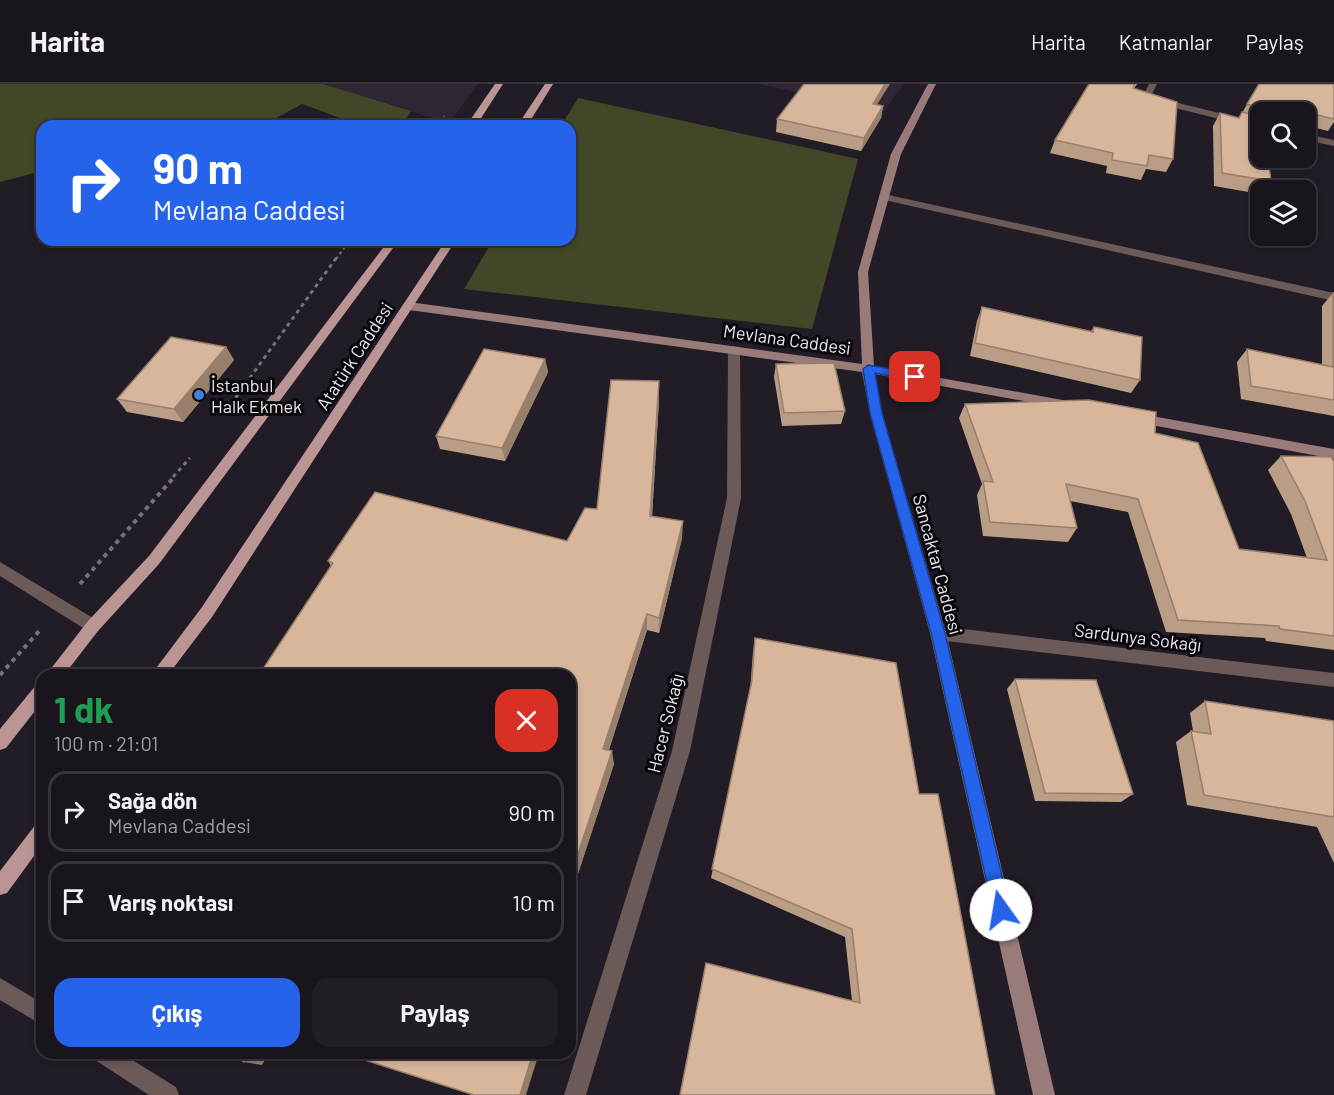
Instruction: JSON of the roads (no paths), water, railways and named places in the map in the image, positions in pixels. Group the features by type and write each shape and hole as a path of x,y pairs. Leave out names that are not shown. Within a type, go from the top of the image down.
{"main road":[{"path":"475,120 499,84"},
{"path":"526,120 549,84"},
{"path":"59,669 93,626 154,560 390,246"},
{"name":"Atatürk Caddesi","path":"164,669 207,612 447,246"},
{"path":"0,742 36,697"},
{"path":"0,886 36,838"}],"street":[{"name":"Sancaktar Caddesi","path":"932,84 896,154 863,272 868,369 876,413 938,633 1044,1095"},
{"path":"1146,98 1153,84"},
{"path":"1135,95 1250,124"},
{"path":"1316,139 1334,144"},
{"path":"884,197 1334,297"},
{"name":"Mevlana Caddesi","path":"409,306 868,369 1078,407"},
{"name":"Hacer Sokağı","path":"575,1095 681,751 734,498 734,350"},
{"path":"1124,416 1334,454"},
{"path":"0,568 93,626"},
{"name":"Sardunya Sokağı","path":"938,633 1334,680"},
{"path":"0,988 36,1010"},
{"path":"111,1059 168,1095"}],"place":[{"name":"İstanbul Halk Ekmek","path":"199,395"}]}
